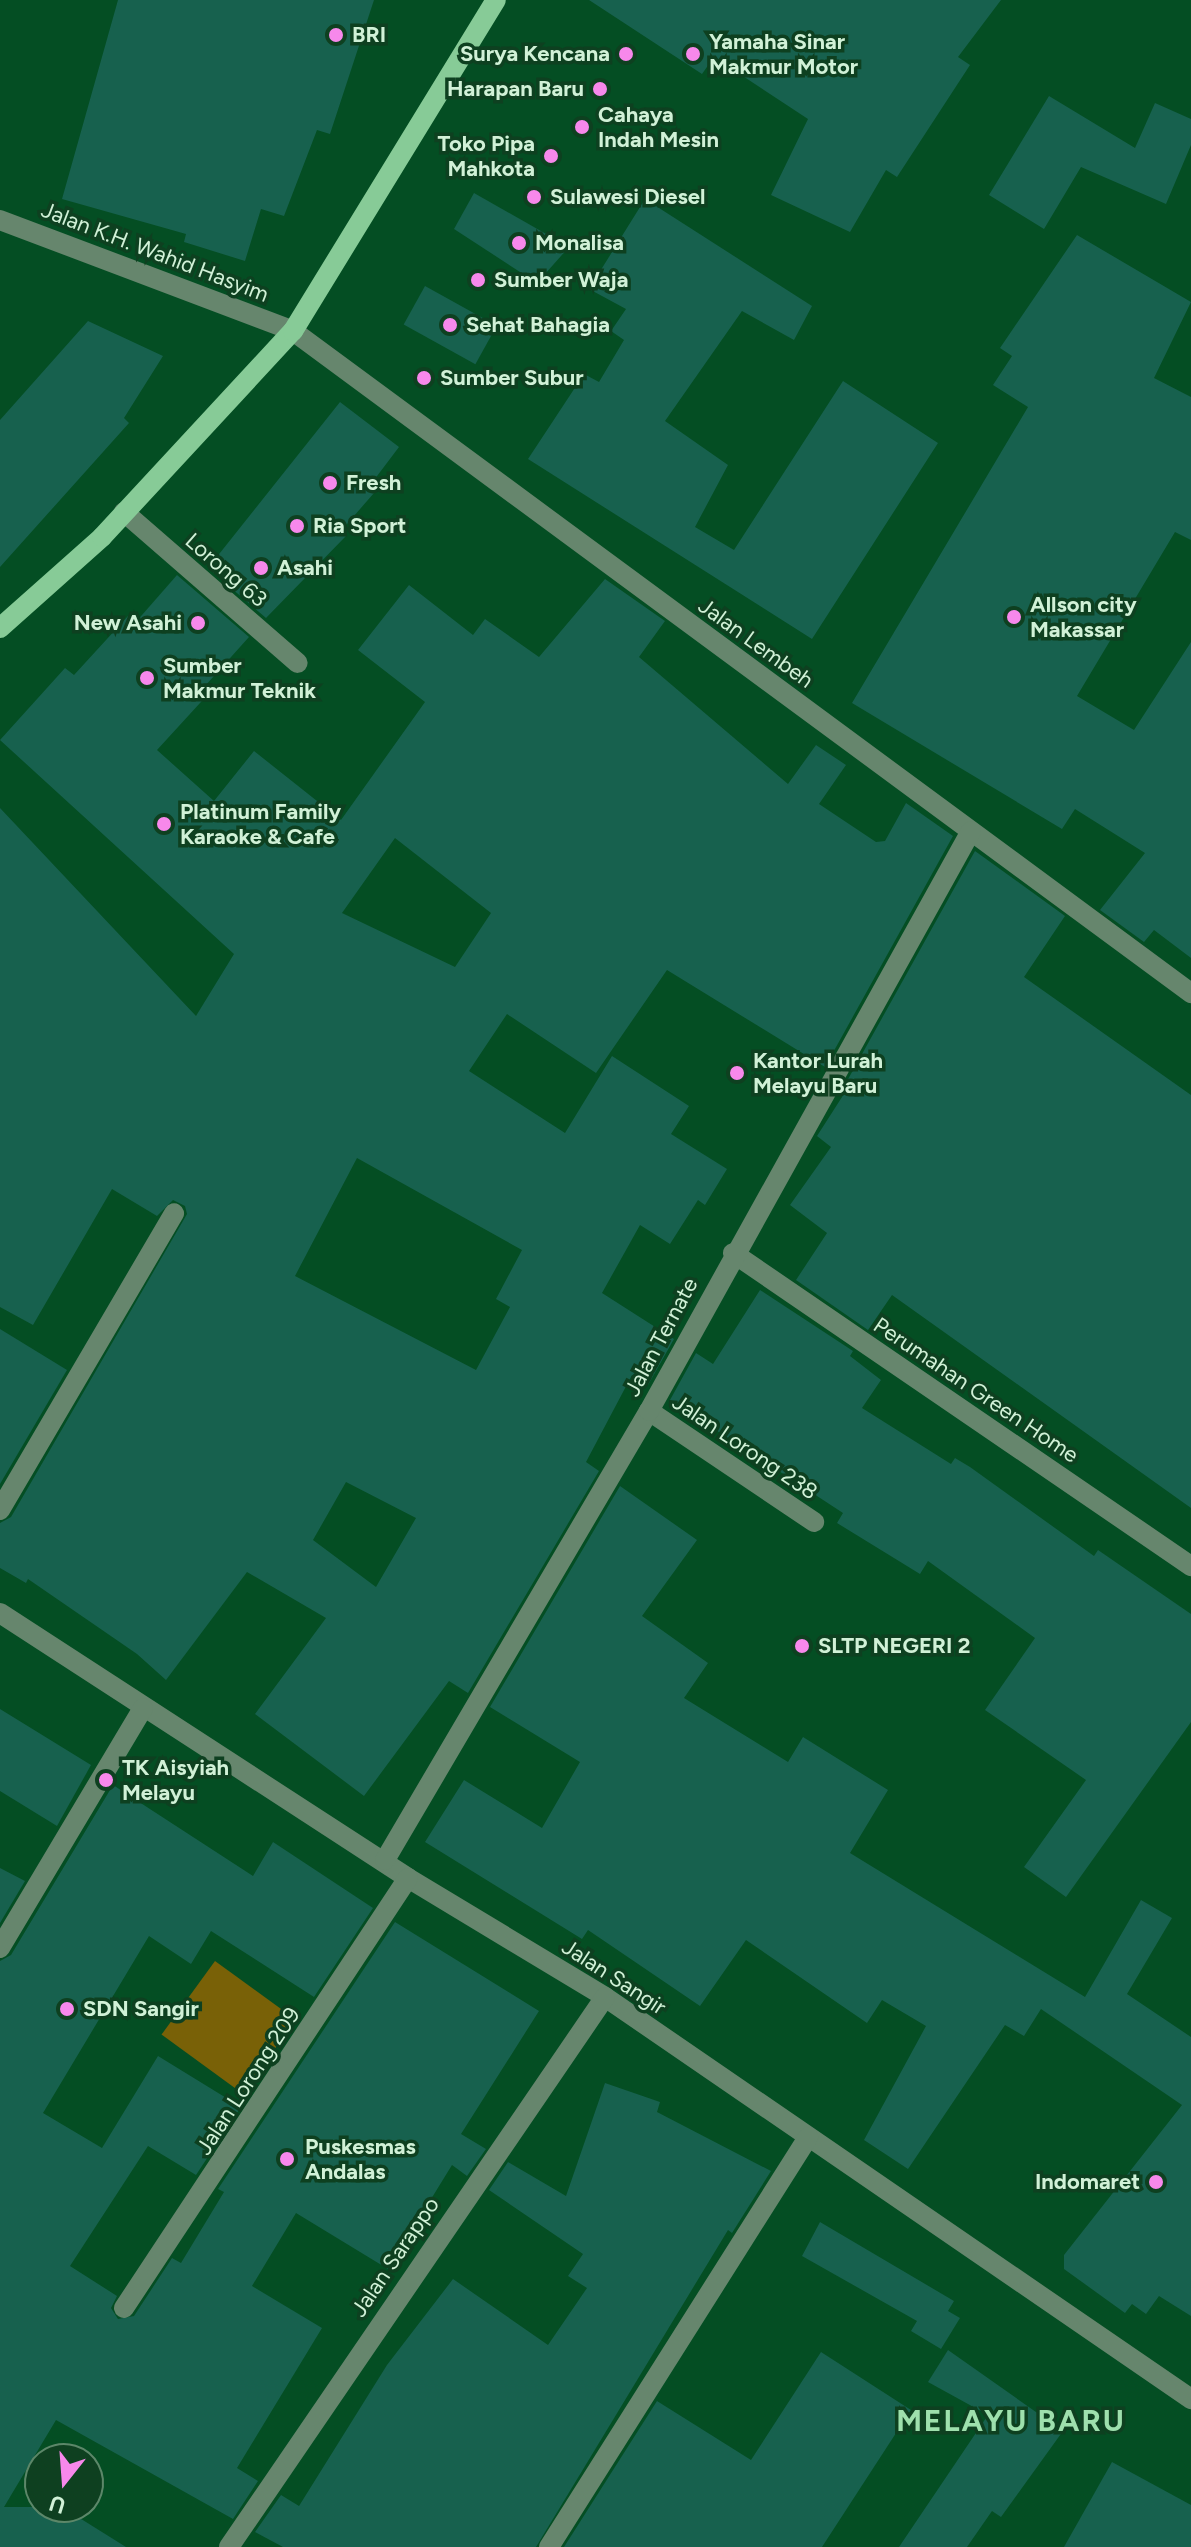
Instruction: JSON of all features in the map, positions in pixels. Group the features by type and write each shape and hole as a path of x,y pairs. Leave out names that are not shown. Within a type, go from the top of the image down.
{"main road":[{"path":"0,628 124,512 293,331 496,0"}],"street":[{"name":"Jalan K.H. Wahid Hasyim","path":"0,220 293,331"},
{"name":"Jalan Lembeh","path":"293,331 1191,993"},
{"name":"Lorong 63","path":"124,512 298,663"},
{"name":"Jalan Ternate","path":"385,1860 649,1411 733,1253 971,831"},
{"path":"0,1510 174,1213"},
{"name":"Perumahan Green Home","path":"733,1253 1191,1566"},
{"name":"Jalan Lorong 238","path":"649,1411 814,1522"},
{"name":"Jalan Sangir","path":"0,1613 143,1708 385,1860 408,1878 605,1997 1191,2399"},
{"path":"0,1948 143,1708"},
{"name":"Jalan Lorong 209","path":"124,2308 408,1878"},
{"name":"Jalan Sarappo","path":"229,2547 605,1997"},
{"path":"549,2547 808,2137"}],"shaded area":[{"path":"215,1961 296,2020 242,2093 162,2035"}],"building":[{"path":"118,0 374,0 330,134 317,130 284,216 261,209 245,261 184,242 186,234 62,199"},
{"path":"589,0 1001,0 958,57 970,65 897,177 886,170 850,232 771,195 808,119 714,57 702,74"},
{"path":"1049,96 1135,148 1155,103 1191,119 1191,145 1166,204 1081,167 1044,229 989,195"},
{"name":"Monalisa","path":"474,193 569,247 537,283 454,229"},
{"path":"645,199 812,306 794,340 742,311 665,421 728,465 695,527 734,550 843,381 938,443 812,639 528,459 584,374 599,382 624,340 611,331 626,309 589,289"},
{"path":"1077,235 1191,302 1154,378 1191,397 1191,540 1175,532 1077,696 1134,730 1191,642 1191,958 1154,930 1144,942 1100,910 1145,853 1075,809 1062,829 852,703 1028,407 993,385 1012,356 1000,348"},
{"name":"Sehat Bahagia","path":"425,286 497,326 475,364 404,324"},
{"path":"88,321 163,356 124,418 129,423 0,567 0,420"},
{"path":"340,402 399,447 368,488 374,493 340,532 346,536 266,618 208,568"},
{"path":"177,575 249,637 205,686 211,691 157,750 214,801 254,751 341,820 425,702 358,650 409,585 473,635 485,619 539,657 605,579 665,621 639,657 788,784 816,745 846,765 819,804 876,842 885,841 906,803 953,836 825,1067 667,970 596,1073 507,1014 469,1071 565,1133 612,1056 689,1106 671,1134 727,1169 705,1205 698,1200 670,1244 640,1225 602,1293 674,1339 648,1385 632,1375 586,1462 599,1471 468,1693 449,1681 364,1796 255,1714 326,1618 247,1572 166,1680 137,1654 28,1579 26,1583 0,1568 0,1523 11,1517 187,1214 185,1206 173,1200 157,1216 112,1189 33,1325 0,1307 0,808 196,1016 234,954 0,740 65,668 74,675 128,616 135,623","holes":["395,838 491,913 455,967 342,913","357,1158 522,1250 496,1299 510,1307 476,1370 295,1276","346,1482 416,1518 376,1587 313,1540"]},
{"path":"975,851 1065,916 1024,977 1191,1095 1191,1508 892,1295 868,1330 796,1280 827,1233 790,1205 831,1147 817,1136 851,1083 847,1081"},
{"path":"760,1290 853,1351 850,1356 881,1380 862,1408 951,1464 955,1458 970,1467 1094,1556 1098,1550 1191,1614 1191,1722 1066,1897 1024,1867 1086,1780 985,1710 1035,1638 928,1561 920,1574 837,1523 843,1513 670,1400 696,1353 713,1364"},
{"path":"0,1329 67,1370 0,1484"},
{"path":"620,1486 697,1540 642,1616 708,1663 684,1698 788,1762 803,1737 888,1790 850,1853 1085,1997 1141,1900 1172,1918 1127,1994 1191,2037 1191,2316 1159,2296 1146,2314 1132,2304 1125,2313 1064,2269 1064,2255 1182,2105 1041,2009 1024,2036 1005,2025 908,2169 864,2140 926,2026 882,2000 867,2023 746,1940 700,2006 588,1930 582,1939 425,1842 464,1780 542,1828 580,1762 490,1707"},
{"path":"0,1709 91,1765 57,1826 0,1791"},
{"path":"113,1785 253,1876 273,1842 373,1908 314,1997 211,1931 191,1964 149,1936 43,2113 102,2148 158,2056 241,2107 196,2175 148,2146 70,2266 117,2296 111,2308 118,2319 134,2316 172,2258 181,2263 224,2192 218,2189 395,1922 539,2011 461,2134 486,2149 467,2176 452,2165 388,2269 296,2213 252,2286 322,2328 237,2468 258,2481 233,2519 104,2447 104,2443 97,2443 56,2420 42,2443 24,2443 24,2474 4,2507 24,2507 24,2523 88,2523 126,2547 0,2547 0,1961 11,1955"},
{"path":"0,1868 25,1881 0,1923"},
{"path":"605,2083 660,2102 657,2112 771,2171 732,2233 728,2230 536,2547 283,2547 255,2532 281,2495 299,2506 387,2365 453,2279 548,2345 587,2288 568,2276 583,2254 489,2190 508,2162 566,2196"},
{"path":"820,2222 954,2301 948,2311 960,2318 941,2349 911,2331 917,2321 802,2256"},
{"path":"948,2350 1063,2431 1001,2517 992,2511 967,2547 899,2547 988,2415 928,2382"},
{"path":"821,2352 911,2410 822,2547 564,2547 657,2401 751,2460"},
{"path":"1112,2462 1191,2505 1191,2547 1064,2547"}],"place":[{"name":"BRI","path":"336,35"},
{"name":"Surya Kencana","path":"626,54"},
{"name":"Yamaha Sinar Makmur Motor","path":"693,54"},
{"name":"Harapan Baru","path":"600,89"},
{"name":"Cahaya Indah Mesin","path":"582,127"},
{"name":"Toko Pipa Mahkota","path":"551,156"},
{"name":"Sulawesi Diesel","path":"534,197"},
{"name":"Monalisa","path":"519,243"},
{"name":"Sumber Waja","path":"478,280"},
{"name":"Sehat Bahagia","path":"450,325"},
{"name":"Sumber Subur","path":"424,378"},
{"name":"Fresh","path":"330,483"},
{"name":"Ria Sport","path":"297,526"},
{"name":"Asahi","path":"261,568"},
{"name":"Allson city Makassar","path":"1014,617"},
{"name":"New Asahi","path":"198,623"},
{"name":"Sumber Makmur Teknik","path":"147,678"},
{"name":"Platinum Family Karaoke & Cafe","path":"164,824"},
{"name":"Kantor Lurah Melayu Baru","path":"737,1073"},
{"name":"SLTP NEGERI 2","path":"802,1646"},
{"name":"TK Aisyiah Melayu","path":"106,1780"},
{"name":"SDN Sangir","path":"67,2009"},
{"name":"Puskesmas Andalas","path":"287,2159"},
{"name":"Indomaret","path":"1156,2182"}],"district":[{"name":"MELAYU BARU","path":"1011,2421"}]}
